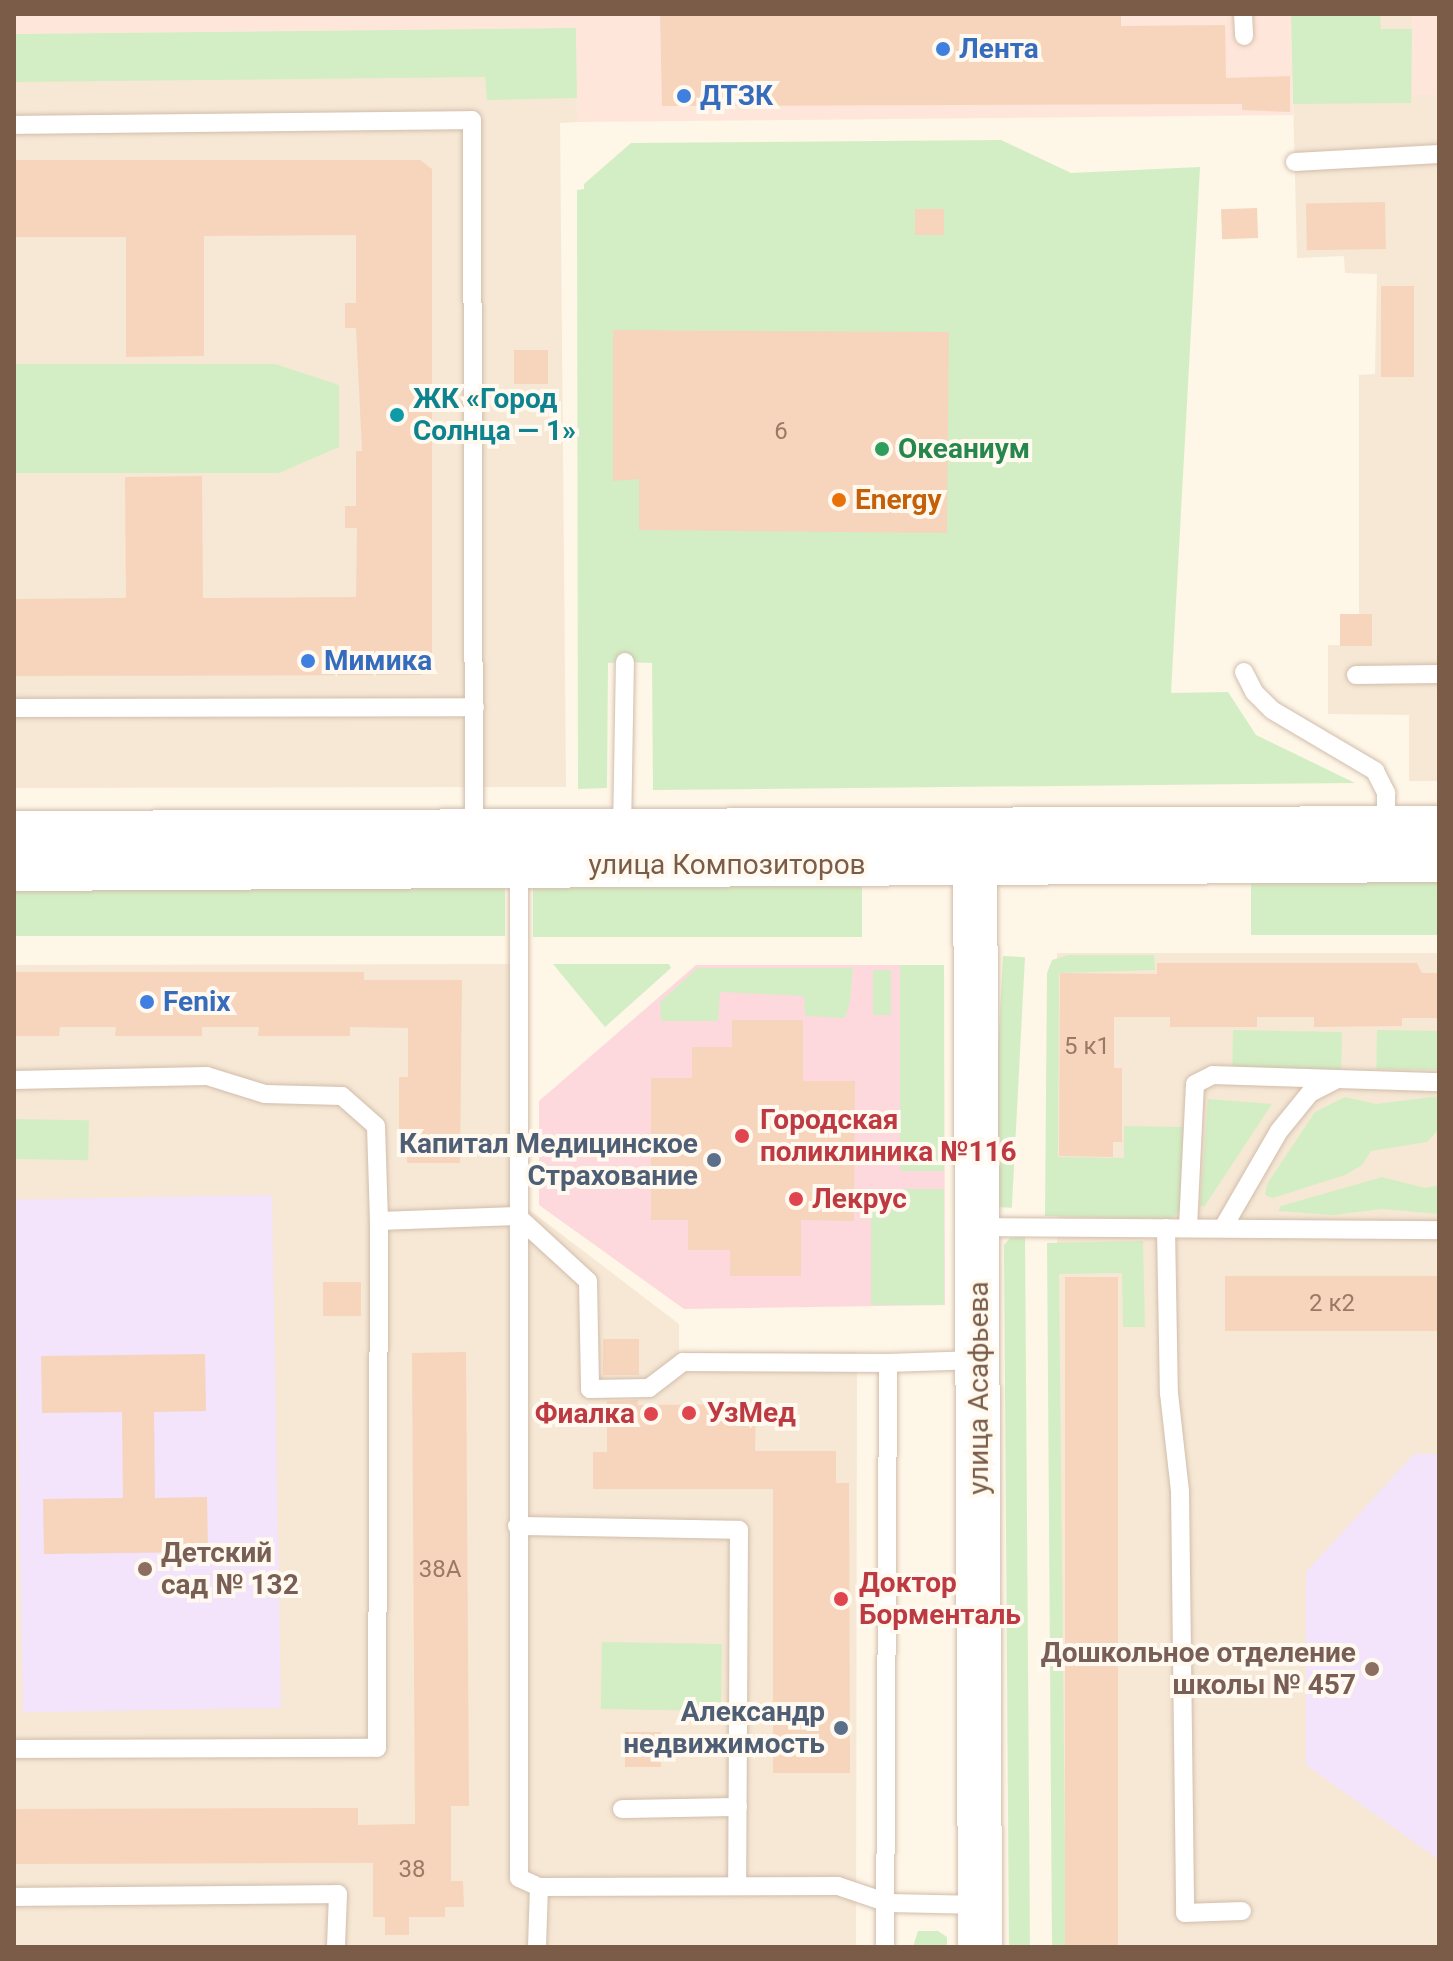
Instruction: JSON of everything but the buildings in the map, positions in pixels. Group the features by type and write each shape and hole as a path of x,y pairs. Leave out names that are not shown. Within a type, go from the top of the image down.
{"street":[{"name":"улица Композиторов","path":"1386,845 1439,828"},
{"name":"улица Композиторов","path":"14,833 474,831 519,849"},
{"name":"улица Композиторов","path":"14,869 519,849 622,848 1386,845 1439,860"},
{"name":"улица Асафьева","path":"975,846 981,1926"}],"lane":[{"path":"1243,14 1244,36"},
{"path":"14,125 472,120 474,831"},
{"path":"1295,162 1439,154"},
{"path":"622,848 625,662"},
{"path":"1244,672 1254,692 1272,710 1375,771 1386,793 1386,845"},
{"path":"1356,675 1439,674"},
{"path":"14,708 475,707"},
{"path":"519,849 519,1878 539,1887 838,1886 888,1903 981,1926"},
{"path":"1188,1227 1195,1084 1213,1075 1439,1082"},
{"path":"14,1080 207,1076 265,1094 342,1096 376,1126 379,1221 377,1748 14,1749"},
{"path":"1224,1226 1279,1131 1310,1093 1336,1080"},
{"path":"379,1221 517,1216 588,1281 590,1389 649,1388 683,1362 979,1360"},
{"path":"977,1227 1224,1226 1439,1230"},
{"path":"1166,1228 1169,1393 1180,1491 1185,1913 1242,1911"},
{"path":"885,1947 888,1903 888,1363"},
{"path":"517,1526 739,1530 737,1886"},
{"path":"622,1809 738,1807"},
{"path":"537,1947 539,1887"},
{"path":"14,1897 338,1894 336,1947"}],"shaded area":[{"path":"14,14 1291,14 1293,115 577,122 576,28 14,34"},
{"path":"1291,14 1412,14 1412,95 1439,95 1439,781 1409,781 1409,715 1328,714 1328,645 1370,646 1359,614 1359,375 1375,374 1377,274 1345,273 1344,256 1297,258"},
{"path":"1412,14 1439,14 1439,95 1412,95"},
{"path":"576,28 577,122 560,123 566,787 14,788 14,34"},
{"path":"1057,953 1439,953 1439,1947 1057,1947"},
{"path":"527,964 527,1208 679,1324 679,1352 857,1352 856,1947 14,1947 14,965"},
{"name":"Городская поликлиника №116","path":"696,965 944,965 945,1305 684,1309 539,1205 539,1101"},
{"name":"Детский сад № 132","path":"272,1195 281,1708 23,1712 14,1200"},
{"name":"Дошкольное отделение школы № 457","path":"1414,1454 1439,1454 1439,1860 1306,1765 1306,1572"}],"green space":[{"path":"1291,14 1380,14 1381,29 1412,29 1411,103 1293,104"},
{"path":"576,28 577,98 487,100 485,77 14,82 14,34"},
{"name":"Океаниум","path":"1001,140 1071,173 1200,167 1171,693 1228,692 1256,735 1355,783 653,790 652,663 625,662 608,663 607,788 578,789 577,190 584,189 584,184 631,143"},
{"path":"14,364 275,364 339,385 339,447 279,473 14,473"},
{"path":"1251,879 1439,879 1439,935 1251,935"},
{"path":"533,883 862,883 862,937 533,937"},
{"path":"14,885 505,885 505,936 14,936"},
{"path":"1069,955 1154,955 1155,970 1059,973 1058,1157 1124,1158 1124,1126 1184,1127 1180,1211 1171,1219 1045,1216 1047,973 1052,960"},
{"path":"1003,956 1025,957 1012,1208 990,1207"},
{"path":"553,964 669,964 671,968 605,1027"},
{"path":"900,965 944,965 944,1171 900,1171"},
{"path":"697,968 853,968 850,1001 845,1018 805,1016 804,996 720,992 718,1021 661,1021 660,1002"},
{"path":"873,970 891,970 891,1015 873,1015"},
{"path":"1233,1030 1342,1032 1341,1070 1232,1068"},
{"path":"1377,1030 1439,1031 1438,1070 1376,1069"},
{"path":"1439,1096 1439,1129 1427,1142 1371,1151 1362,1165 1345,1175 1273,1198 1265,1195 1267,1184 1315,1112 1345,1097 1376,1104"},
{"path":"1208,1099 1272,1104 1204,1207 1200,1205"},
{"path":"14,1119 89,1120 88,1160 14,1159"},
{"path":"1382,1177 1425,1188 1439,1185 1439,1214 1382,1209 1333,1215 1278,1211 1281,1206"},
{"path":"871,1189 944,1189 944,1305 871,1305"},
{"path":"1025,1237 1030,1947 1009,1947 1004,1245 1010,1238"},
{"path":"1143,1241 1145,1327 1123,1327 1122,1273 1059,1274 1066,1947 1052,1947 1047,1243"},
{"path":"602,1642 722,1644 721,1711 601,1709"},
{"path":"918,1931 938,1931 947,1937 947,1947 913,1947"}],"place":[{"name":"Лента","path":"943,49"},
{"name":"ДТЗК","path":"684,96"},
{"name":"ЖК «Город Солнца — 1»","path":"397,415"},
{"name":"Океаниум","path":"882,449"},
{"name":"Energy","path":"839,500"},
{"name":"Мимика","path":"308,661"},
{"name":"Fenix","path":"147,1002"},
{"name":"Городская поликлиника №116","path":"742,1136"},
{"name":"Капитал Медицинское Страхование","path":"714,1160"},
{"name":"Лекрус","path":"796,1199"},
{"name":"УзМед","path":"689,1413"},
{"name":"Фиалка","path":"651,1414"},
{"name":"Детский сад № 132","path":"145,1569"},
{"name":"Доктор Борменталь","path":"841,1599"},
{"name":"Дошкольное отделение школы № 457","path":"1372,1669"},
{"name":"Александр недвижимость","path":"841,1728"}]}
